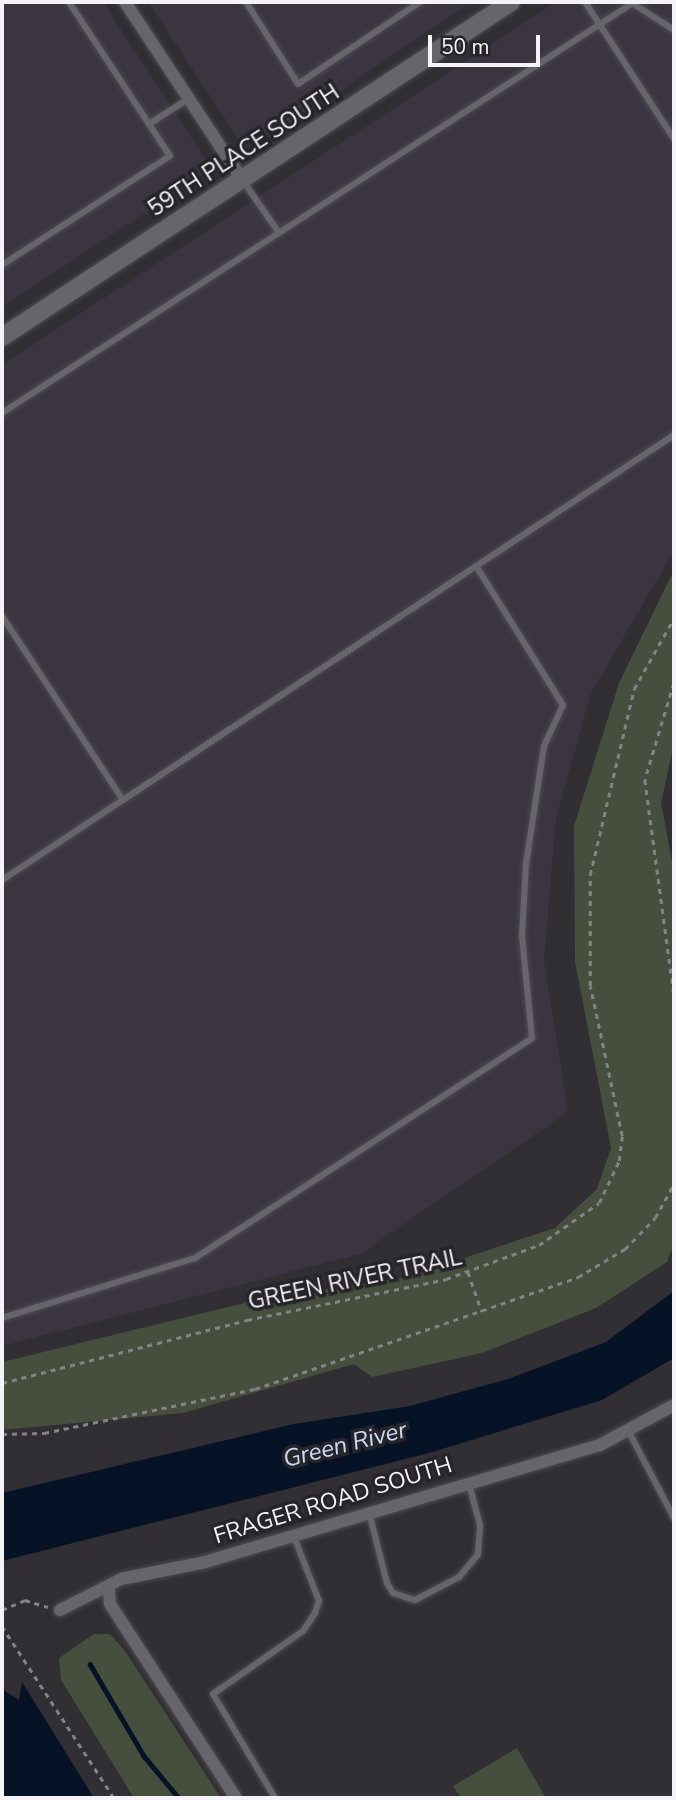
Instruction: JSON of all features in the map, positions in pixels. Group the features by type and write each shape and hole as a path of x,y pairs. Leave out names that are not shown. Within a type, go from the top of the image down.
{"street":[{"path":"125,2 243,181"},
{"name":"59TH PLACE SOUTH","path":"2,337 243,181 511,2"},
{"name":"FRAGER ROAD SOUTH","path":"60,1610 109,1590 121,1579 294,1536 629,1432 674,1405"},
{"path":"109,1590 110,1604 236,1798"}],"lane":[{"path":"2,265 170,156 69,2"},
{"path":"246,2 299,84 420,2"},
{"path":"585,2 674,139"},
{"path":"2,412 277,230 600,27 633,3 674,30"},
{"path":"149,124 188,99"},
{"path":"243,181 277,230"},
{"path":"2,880 674,435"},
{"path":"2,1318 195,1258 532,1038 522,936 526,864 544,746 562,705 476,566"},
{"path":"2,616 123,800"},
{"path":"629,1432 674,1518"},
{"path":"369,1511 387,1583 393,1593 415,1600 459,1577 478,1554 480,1525 468,1483"},
{"path":"275,1798 213,1694 303,1631 316,1613 319,1601 294,1536"}],"path":[{"name":"GREEN RIVER TRAIL","path":"2,1383 226,1325 467,1272 539,1245 586,1216 619,1161 620,1114 590,986 590,874 634,689 674,618"},
{"path":"674,682 645,780 674,993"},
{"path":"2,1434 44,1433 255,1389 578,1277 625,1248 655,1218 674,1184"},
{"path":"467,1272 482,1312"},
{"path":"2,1609 25,1600 60,1610"},
{"path":"2,1626 114,1798"}],"shaded area":[{"path":"2,2 103,2 212,169 2,307"},
{"path":"148,2 471,2 259,146 240,141"},
{"path":"556,2 674,2 674,551 591,693 556,818 544,960 568,1112 360,1254 2,1346 2,365"}],"green space":[{"path":"674,570 674,743 661,803 674,872 674,1244 667,1262 596,1308 482,1353 372,1377 354,1364 183,1413 2,1430 2,1362 265,1298 407,1277 555,1228 597,1189 611,1148 575,962 574,826 619,683"},
{"path":"94,1634 110,1634 125,1651 221,1798 134,1798 61,1680 59,1658"},
{"path":"517,1748 546,1798 461,1798 453,1786"}],"water":[{"name":"Green River","path":"674,1291 674,1358 602,1400 429,1453 2,1561 2,1493 294,1424 410,1406 508,1379 606,1342"},
{"path":"2,1679 5,1691 19,1700 22,1682 94,1798 2,1798"}],"waterway":[{"path":"90,1664 144,1756 179,1798"}]}
